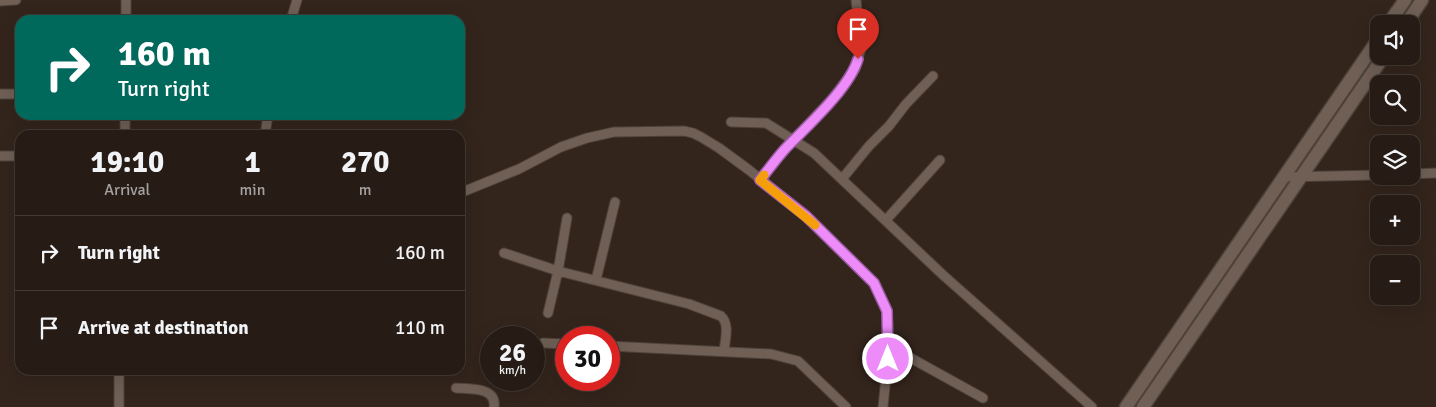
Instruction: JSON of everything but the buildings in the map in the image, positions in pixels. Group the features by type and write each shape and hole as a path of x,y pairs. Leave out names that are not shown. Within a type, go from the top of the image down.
{"main road":[{"path":"1394,15 1405,0"},
{"path":"1412,15 1422,0"},
{"path":"1126,407 1370,51"},
{"path":"1143,407 1378,65"}],"street":[{"path":"0,1 16,0"},
{"path":"126,0 126,15"},
{"path":"292,15 297,0"},
{"path":"760,180 832,99 855,69 861,49 856,0"},
{"path":"842,179 906,104 933,76"},
{"path":"0,94 15,94"},
{"path":"731,122 766,123 814,152 943,274 1092,407"},
{"path":"465,191 519,169 560,147 588,138 614,132 684,131 693,133 719,148 806,216 874,283 887,311 889,346 883,407"},
{"path":"0,156 15,156"},
{"path":"886,220 940,160"},
{"path":"1420,174 1436,173"},
{"path":"1283,176 1370,175"},
{"path":"596,280 615,202"},
{"path":"548,313 558,271 567,218"},
{"path":"504,252 558,271 690,304 721,316 727,324 724,351"},
{"path":"620,346 771,354 798,361 846,407"},
{"path":"889,346 983,398"},
{"path":"118,407 119,375"},
{"path":"456,388 491,394 494,407"}],"slow traffic":[{"path":"764,175 760,180 815,225"}],"route":[{"path":"858,59 855,69 832,99 784,150 760,180 806,216 874,283 887,311 888,359"}]}
